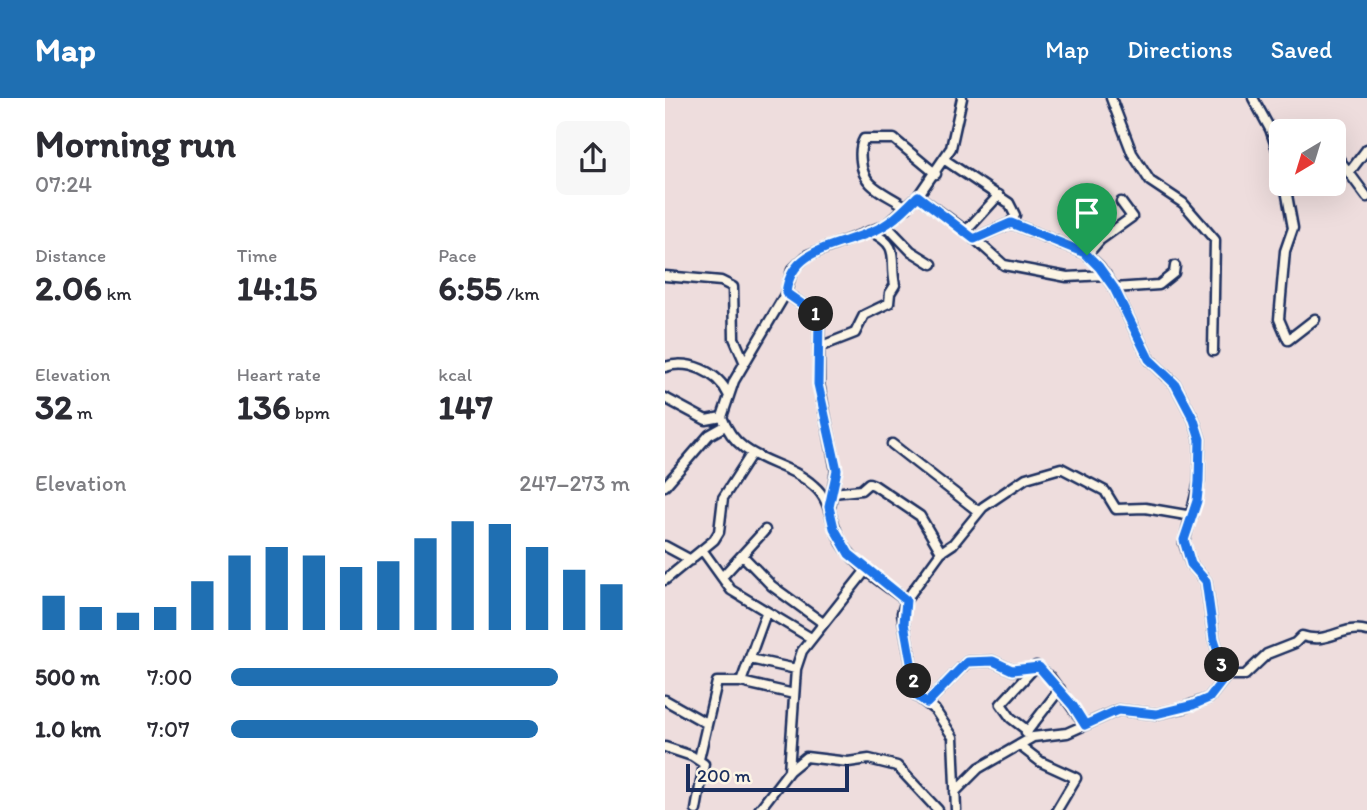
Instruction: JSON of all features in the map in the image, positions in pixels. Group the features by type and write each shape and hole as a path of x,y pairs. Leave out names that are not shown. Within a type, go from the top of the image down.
{"street":[{"path":"906,600 866,570 841,542 829,507 821,493 807,481 752,453 735,441 724,422 728,394 744,361 786,293 789,275 803,257 886,225 907,208 945,160 954,141 962,98"},
{"path":"1111,98 1132,153 1150,181 1183,203 1215,240 1213,351"},
{"path":"1253,98 1269,127"},
{"path":"907,208 866,179 861,164 864,139 894,139 936,174"},
{"path":"1351,170 1367,149"},
{"path":"945,160 999,195 1014,211 1011,223"},
{"path":"1346,165 1367,197"},
{"path":"966,231 999,195"},
{"path":"918,196 966,231 1000,262 1019,270 1067,277 1106,275"},
{"path":"1287,196 1293,228 1285,251 1279,321 1289,340 1315,319"},
{"path":"1087,255 1097,242 1132,217 1121,202"},
{"path":"974,239 1011,223 1087,255 1114,288 1149,359 1175,384 1194,420 1200,443 1198,494 1184,542 1191,564 1206,581 1214,639 1226,676"},
{"path":"886,225 911,251 932,264"},
{"path":"819,347 855,333 864,315 889,303 890,293 895,285 892,250 889,243 871,232"},
{"path":"1114,288 1159,285 1174,273 1175,267"},
{"path":"665,276 721,281 733,287 734,335 744,361"},
{"path":"786,293 819,316 818,384 837,470 829,507"},
{"path":"665,367 679,363 694,366 722,384 728,394"},
{"path":"665,398 706,420 724,422"},
{"path":"665,486 709,435 724,422"},
{"path":"892,444 979,512"},
{"path":"665,580 702,551 719,532 723,498 752,453"},
{"path":"956,810 953,737 940,715 917,696 904,623 906,600 941,552 953,544 979,512 1026,478 1061,468 1107,492 1114,508 1145,508 1192,516"},
{"path":"833,493 859,491 869,483 874,485 920,516 941,552"},
{"path":"722,577 765,530"},
{"path":"665,546 691,560"},
{"path":"702,551 731,590 811,638"},
{"path":"742,555 772,586 823,623"},
{"path":"789,771 796,669 811,638 866,570"},
{"path":"741,682 766,613"},
{"path":"955,792 972,774 1038,736 1062,734 1118,710 1156,714 1193,705 1209,698 1226,676 1245,675 1267,654 1295,643 1302,636 1315,640 1352,628 1367,631"},
{"path":"750,659 796,669"},
{"path":"927,703 967,662 993,661 1012,670 1039,667 1060,690 1085,725"},
{"path":"1028,731 1011,718 1001,704 1030,670"},
{"path":"699,759 717,682 741,682 794,694"},
{"path":"1017,746 1060,690"},
{"path":"665,700 706,723"},
{"path":"1017,746 1041,762 1076,778 1057,810"},
{"path":"665,747 699,759 705,768 696,810"},
{"path":"759,810 789,771 806,757 888,763 901,768 938,810"}],"route":[{"path":"918,196 974,239 1011,223 1087,255 1114,288 1149,359 1175,384 1194,420 1200,439 1199,482 1197,501 1184,540 1191,564 1206,581 1214,639 1226,676 1209,698 1193,705 1156,714 1118,710 1095,723 1085,725 1050,677 1039,667 1012,670 993,661 967,662 927,703 917,696 904,623 903,608 906,600 849,554 834,528 829,507 837,470 818,384 819,316 786,293 789,275 803,257 886,225 918,196"}]}
